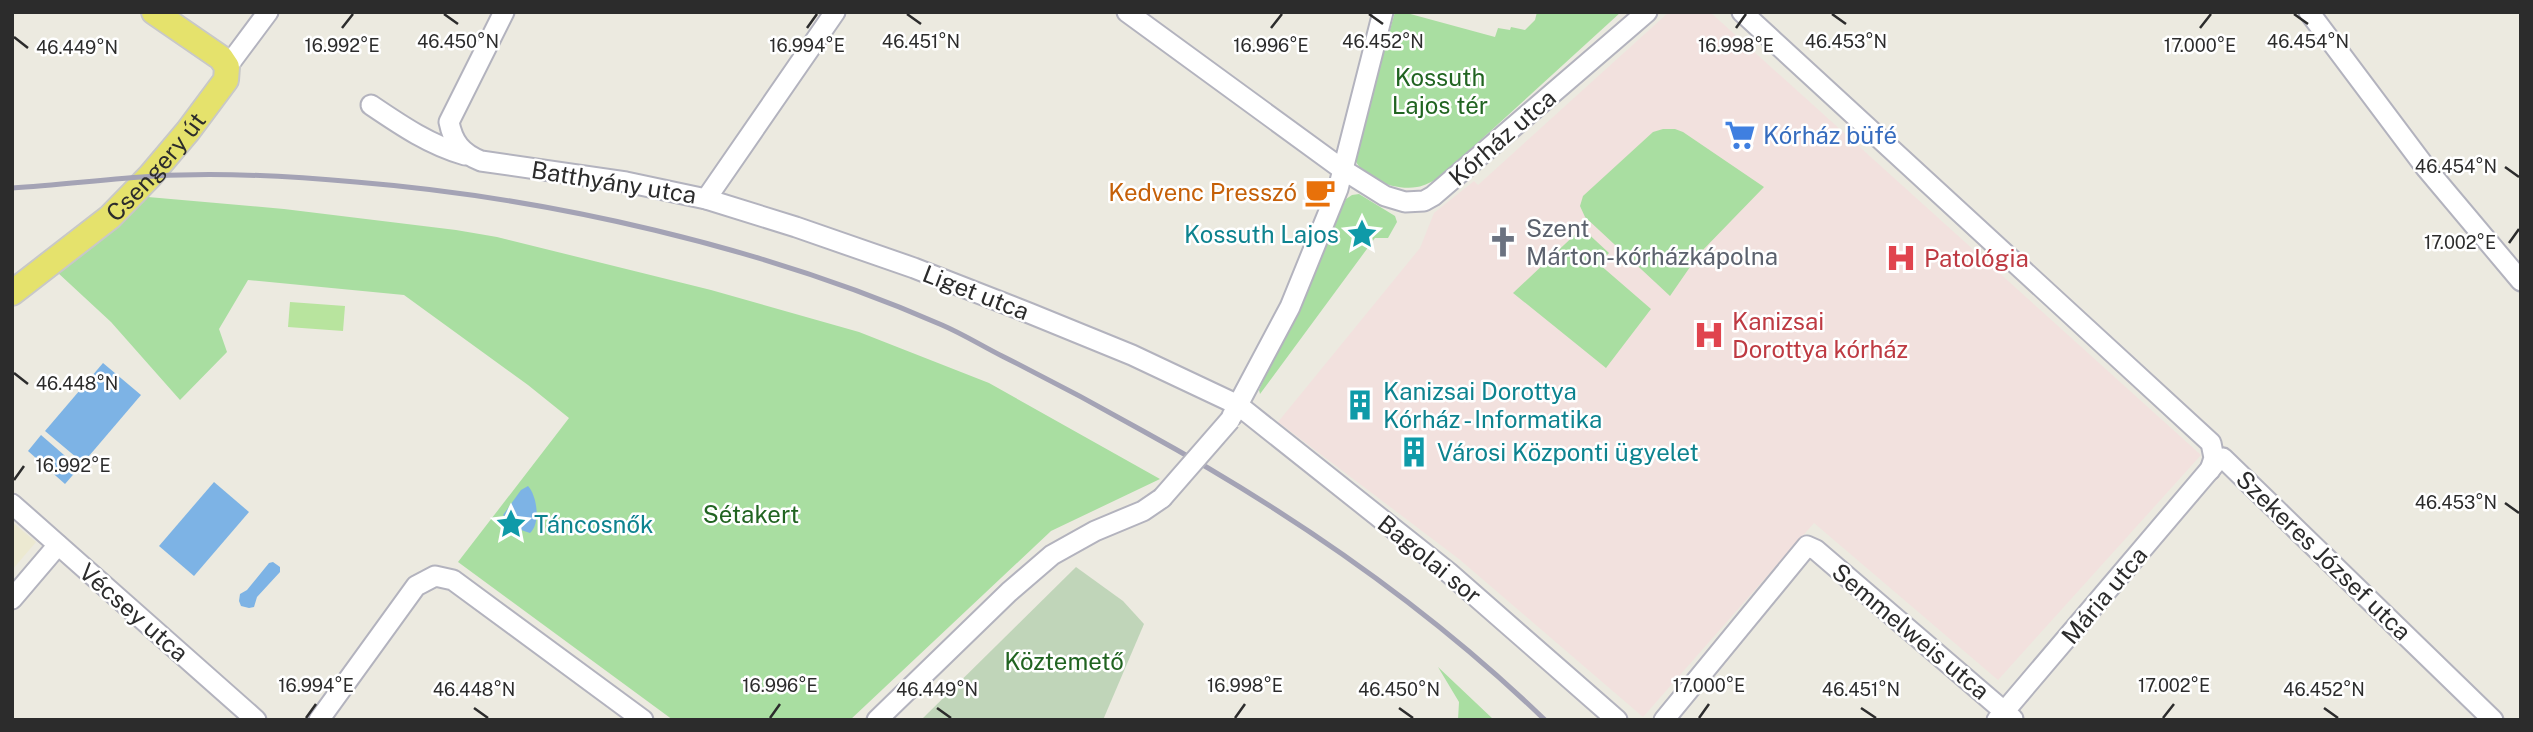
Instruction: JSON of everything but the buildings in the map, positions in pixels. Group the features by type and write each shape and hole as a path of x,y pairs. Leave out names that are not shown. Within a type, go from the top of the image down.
{"main road":[{"path":"154,12 221,58 227,67"},
{"name":"Csengery út","path":"12,293 110,217 150,176 216,95 226,80 227,67"}],"street":[{"name":"Csengery út","path":"227,67 268,12"},
{"path":"466,155 456,144 449,122 504,12"},
{"name":"Batthyány utca","path":"372,105 416,135 444,149 481,161 626,182 706,199 835,12"},
{"name":"Kórház utca","path":"1127,12 1342,169 1385,196 1405,202 1424,201 1433,196 1647,12"},
{"path":"877,720 1052,555 1095,531 1143,511 1162,498 1234,413 1299,286 1338,189 1383,12"},
{"name":"Szekeres József utca","path":"1742,12 2211,443 2214,458 2210,470"},
{"path":"2309,12 2427,168 2521,281"},
{"name":"Liget utca","path":"706,199 927,273 1132,355 1234,413"},
{"name":"Bagolai sor","path":"1234,413 1448,572 1617,720"},
{"name":"Szekeres József utca","path":"2210,470 2220,458 2227,460 2493,720"},
{"name":"Mária utca","path":"2005,717 2210,470"},
{"name":"Vécsey utca","path":"12,504 256,720"},
{"path":"12,599 58,545"},
{"name":"Semmelweis utca","path":"1664,720 1807,546 1816,550 2005,717"},
{"path":"319,720 416,586 435,576 453,580 643,720"}],"shaded area":[{"name":"Kanizsai Dorottya kórház","path":"1669,12 1710,12 2201,455 1998,680 1814,523 1643,717 1459,559 1278,422 1420,248 1434,213 1474,181 1478,185"},
{"path":"12,522 36,542 12,570"}],"green space":[{"name":"Kossuth Lajos tér","path":"1395,12 1495,37 1498,28 1525,30 1535,20 1537,12 1621,12 1439,178 1423,186 1409,188 1390,185 1371,177 1358,165 1354,157"},
{"path":"1663,129 1683,132 1764,187 1699,254 1670,296 1585,217 1580,206 1583,196 1653,132"},
{"path":"1359,194 1395,216 1397,222 1388,238 1375,238 1260,394 1259,390 1346,199"},
{"name":"Sétakert","path":"148,197 284,209 456,230 497,237 711,290 859,332 989,383 1160,479 1051,531 850,720 673,720 458,562 569,418 404,295 248,280 219,329 227,352 180,400 111,322 57,272"},
{"path":"1582,228 1609,253 1599,264 1651,309 1606,368 1513,293"},
{"path":"290,302 345,306 343,331 288,327"},
{"name":"Köztemető","path":"1076,567 1123,601 1144,624 1103,720 921,720"},
{"path":"1438,667 1494,720 1458,720 1459,702"}],"water":[{"path":"103,363 141,395 83,463 45,431"},
{"path":"41,435 79,468 65,484 28,451"},
{"path":"214,482 249,512 194,576 159,546"},
{"path":"528,486 534,496 537,516 530,533 521,530 503,515 521,490"},
{"path":"273,562 280,567 280,572 257,597 254,607 241,606 240,594"}],"railway":[{"path":"12,188 205,174 356,182 504,200 580,214 655,230 803,272 874,297 957,332 1108,412 1251,494 1303,527 1404,599 1452,637 1545,720"}],"place":[{"name":"Kórház büfé","path":"1740,135"},
{"name":"Kedvenc Presszó","path":"1320,192"},
{"name":"Kossuth Lajos","path":"1362,234"},
{"name":"Szent Márton-kórházkápolna","path":"1503,242"},
{"name":"Patológia","path":"1901,258"},
{"name":"Kanizsai Dorottya kórház","path":"1709,335"},
{"name":"Kanizsai Dorottya Kórház - Informatika","path":"1360,405"},
{"name":"Városi Központi ügyelet","path":"1414,452"},
{"name":"Táncosnők","path":"511,524"}]}
